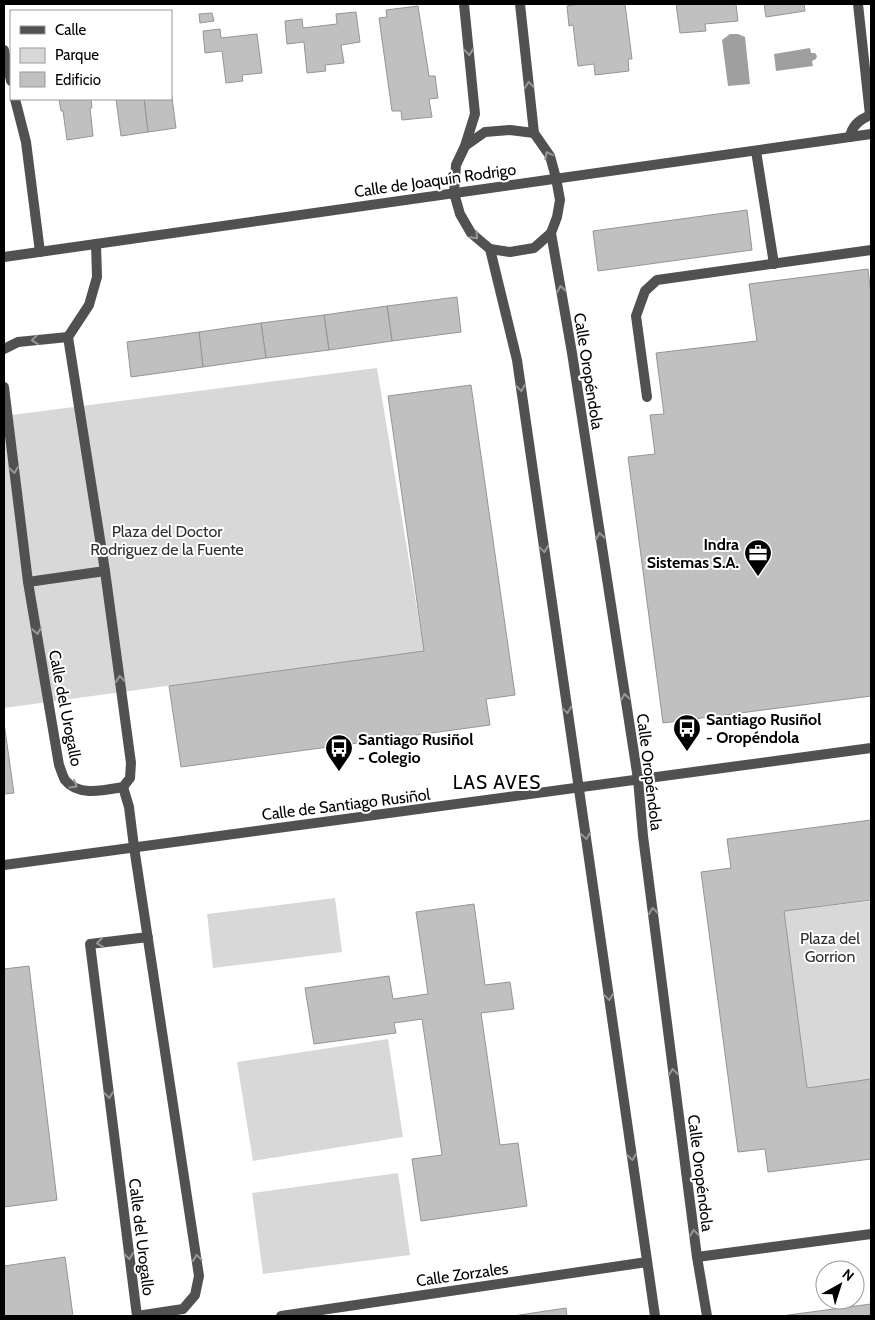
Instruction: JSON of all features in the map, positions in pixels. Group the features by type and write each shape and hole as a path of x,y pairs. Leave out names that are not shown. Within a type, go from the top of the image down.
{"street":[{"path":"464,4 475,114 465,146 456,165 454,193 460,214 471,233 490,250 516,360 655,1316"},
{"path":"465,146 485,132 510,130 534,133 520,4"},
{"path":"850,137 858,120 871,115 858,4"},
{"path":"4,50 10,77"},
{"path":"15,100 26,142 40,252"},
{"name":"Calle Oropéndola","path":"534,133 550,156 560,200 557,217 551,233 572,353 638,779 643,836 697,1257 707,1316"},
{"name":"Calle de Joaquín Rodrigo","path":"4,257 871,134"},
{"path":"756,150 774,264"},
{"path":"490,250 510,252 534,248 551,233"},
{"path":"96,244 97,277 89,305 68,337 105,571 131,764 130,778 123,787"},
{"path":"647,397 636,316 646,291 657,280 871,250"},
{"path":"4,349 18,342 68,337"},
{"name":"Calle del Urogallo","path":"4,387 28,582 59,766 65,780 76,789 91,791 123,787 129,807 199,1276 195,1295 183,1309 137,1316 90,944 148,937"},
{"path":"28,582 105,571"},
{"name":"Calle de Santiago Rusiñol","path":"4,865 871,748"},
{"path":"697,1257 871,1234"},
{"name":"Calle Zorzales","path":"281,1316 647,1262"}],"green space":[{"name":"Plaza del Doctor Rodriguez de la Fuente","path":"377,368 424,651 4,708 4,416"},
{"path":"335,898 342,952 213,968 207,914"},
{"name":"Plaza del Gorrion","path":"871,901 871,1079 807,1088 784,911"},
{"path":"388,1039 403,1137 253,1161 237,1062"},
{"path":"398,1173 410,1255 263,1274 252,1193"}],"shaded area":[{"path":"730,34 738,34 745,37 750,84 728,86 722,40"},
{"path":"810,48 811,53 815,53 817,56 812,61 813,66 776,71 774,54"}],"building":[{"path":"579,4 625,4 632,59 628,59 629,71 595,75 594,64 578,66 573,25 569,26 567,6"},
{"path":"676,4 736,4 738,21 705,24 706,31 680,33"},
{"path":"764,4 804,4 805,11 766,17"},
{"path":"418,6 429,76 435,76 438,98 429,99 432,117 402,120 401,111 392,111 379,18 387,17 386,10"},
{"path":"356,12 360,42 341,45 344,63 325,65 326,71 307,73 304,42 287,44 285,21 302,19 303,28 337,24 336,14"},
{"path":"212,13 214,21 200,23 199,14"},
{"path":"220,29 221,38 257,34 262,73 242,75 243,81 226,83 222,51 205,53 203,31"},
{"path":"172,98 176,128 148,132 144,100 172,100"},
{"path":"59,100 91,100 92,108 90,108 93,136 67,140 63,111 61,111"},
{"path":"116,100 144,100 148,132 121,136"},
{"path":"747,210 752,250 598,271 593,231"},
{"name":"Indra Sistemas S.A.","path":"868,269 871,296 871,696 663,723 628,457 655,454 650,415 664,414 656,353 757,341 749,284"},
{"path":"457,297 461,332 392,341 387,306"},
{"path":"387,306 392,341 329,350 324,315"},
{"path":"324,315 329,350 266,358 261,323"},
{"path":"261,323 266,358 203,367 199,332"},
{"path":"199,332 203,367 131,377 127,342"},
{"path":"471,385 515,695 486,699 490,725 181,767 169,686 424,651 388,396"},
{"path":"4,723 14,793 4,794"},
{"path":"871,820 871,900 784,911 807,1088 871,1079 871,1159 768,1172 765,1149 738,1152 701,872 731,868 727,839"},
{"path":"474,904 485,985 510,982 514,1009 481,1013 500,1145 518,1143 527,1206 421,1221 412,1159 442,1155 422,1019 394,1023 396,1033 314,1044 305,988 389,976 393,999 428,994 416,912"},
{"path":"29,966 57,1200 4,1207 4,969"},
{"path":"65,1257 73,1316 4,1316 4,1266"},
{"path":"871,1304 871,1316 781,1316 826,1310 865,1310 865,1305"},
{"path":"566,1308 567,1316 513,1316"}],"place":[{"name":"Indra Sistemas S.A.","path":"758,577"},
{"name":"Santiago Rusiñol - Oropéndola","path":"687,752"},
{"name":"Santiago Rusiñol - Colegio","path":"339,772"}],"district":[{"name":"LAS AVES","path":"497,782"}]}
